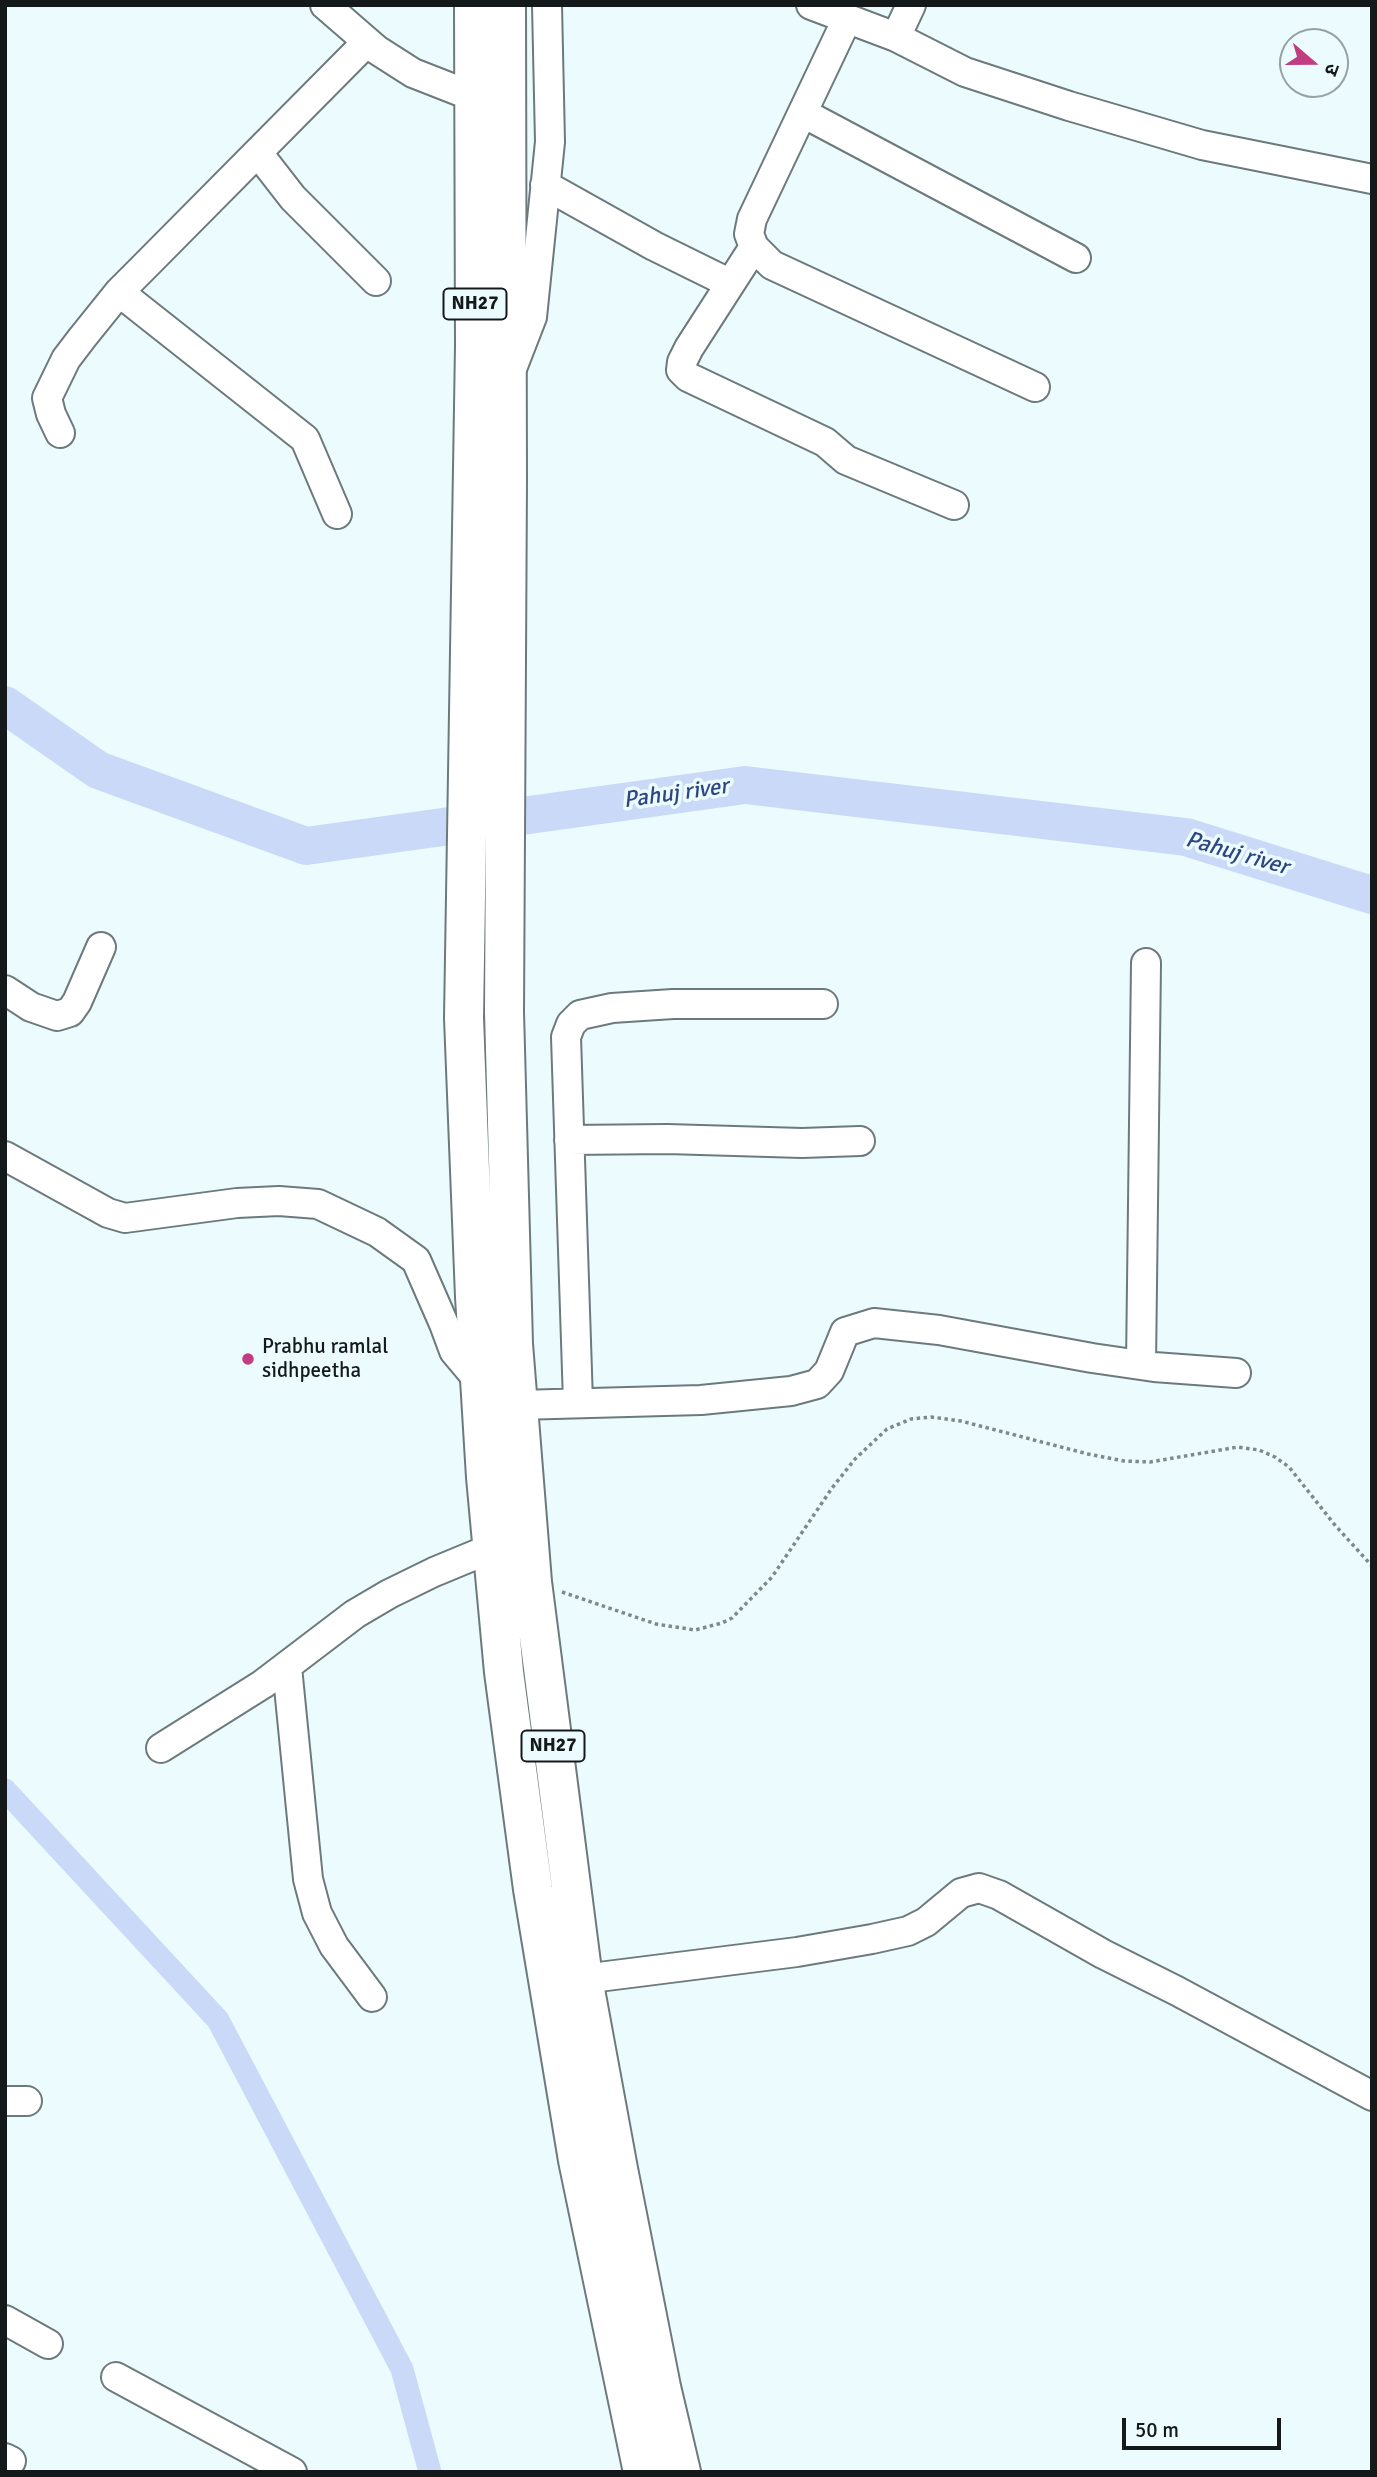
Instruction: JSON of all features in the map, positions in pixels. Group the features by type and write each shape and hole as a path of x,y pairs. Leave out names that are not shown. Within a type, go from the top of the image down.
{"highway":[{"name":"NH27","path":"474,5 491,286 507,382 488,600 464,1018 480,1382 504,1672 533,1889 581,2173 643,2472"},
{"name":"NH27","path":"506,5 491,286 475,346 488,600 504,1012 508,1217 518,1405 532,1582 583,1979 620,2183 681,2472"}],"street":[{"path":"325,5 367,42 413,73 459,91"},
{"path":"459,5 459,228 475,346"},
{"path":"507,382 532,317 550,142 547,5"},
{"path":"811,5 896,37 965,72 1082,110 1202,145 1372,179"},
{"path":"896,37 911,5"},
{"path":"847,19 752,219 750,234 754,247 772,265 1035,387"},
{"path":"60,433 47,398 66,359 119,292 367,42"},
{"path":"803,113 1076,258"},
{"path":"258,153 293,198 376,281"},
{"path":"545,185 654,246 729,283"},
{"path":"754,247 682,362 681,370 688,377 825,442 846,460 954,505"},
{"path":"119,292 305,439 337,514"},
{"path":"5,990 31,1007 57,1016 70,1012 101,947"},
{"path":"1141,1365 1146,963"},
{"path":"578,1402 566,1037 571,1024 580,1015 612,1008 673,1004 823,1004"},
{"path":"569,1140 667,1139 802,1143 860,1141"},
{"path":"5,1156 108,1213 125,1218 237,1203 279,1201 318,1204 377,1232 416,1259 454,1351 480,1382"},
{"path":"518,1405 701,1400 791,1391 817,1384 828,1371 845,1332 873,1323 939,1330 1141,1365 1236,1373"},
{"path":"161,1748 287,1668 324,1636 389,1594 492,1548"},
{"path":"287,1668 308,1880 317,1913 334,1946 372,1997"},
{"path":"583,1979 797,1952 884,1937 908,1931 926,1922 961,1893 979,1888 999,1895 1103,1954 1177,1990 1372,2096"},
{"path":"5,2320 48,2344"},
{"path":"116,2377 292,2472"}],"path":[{"path":"532,1582 656,1624 695,1630 722,1623 732,1618 772,1577 855,1458 887,1429 911,1419 931,1417 961,1421 1124,1461 1150,1462 1238,1447 1259,1450 1289,1467 1334,1524 1372,1566"}],"waterway":[{"name":"Pahuj river","path":"5,705 98,770 306,846 745,785 1186,837 1372,895"},
{"path":"5,1790 218,2020 402,2369 430,2472"}],"place":[{"name":"Prabhu ramlal sidhpeetha","path":"248,1359"}]}
